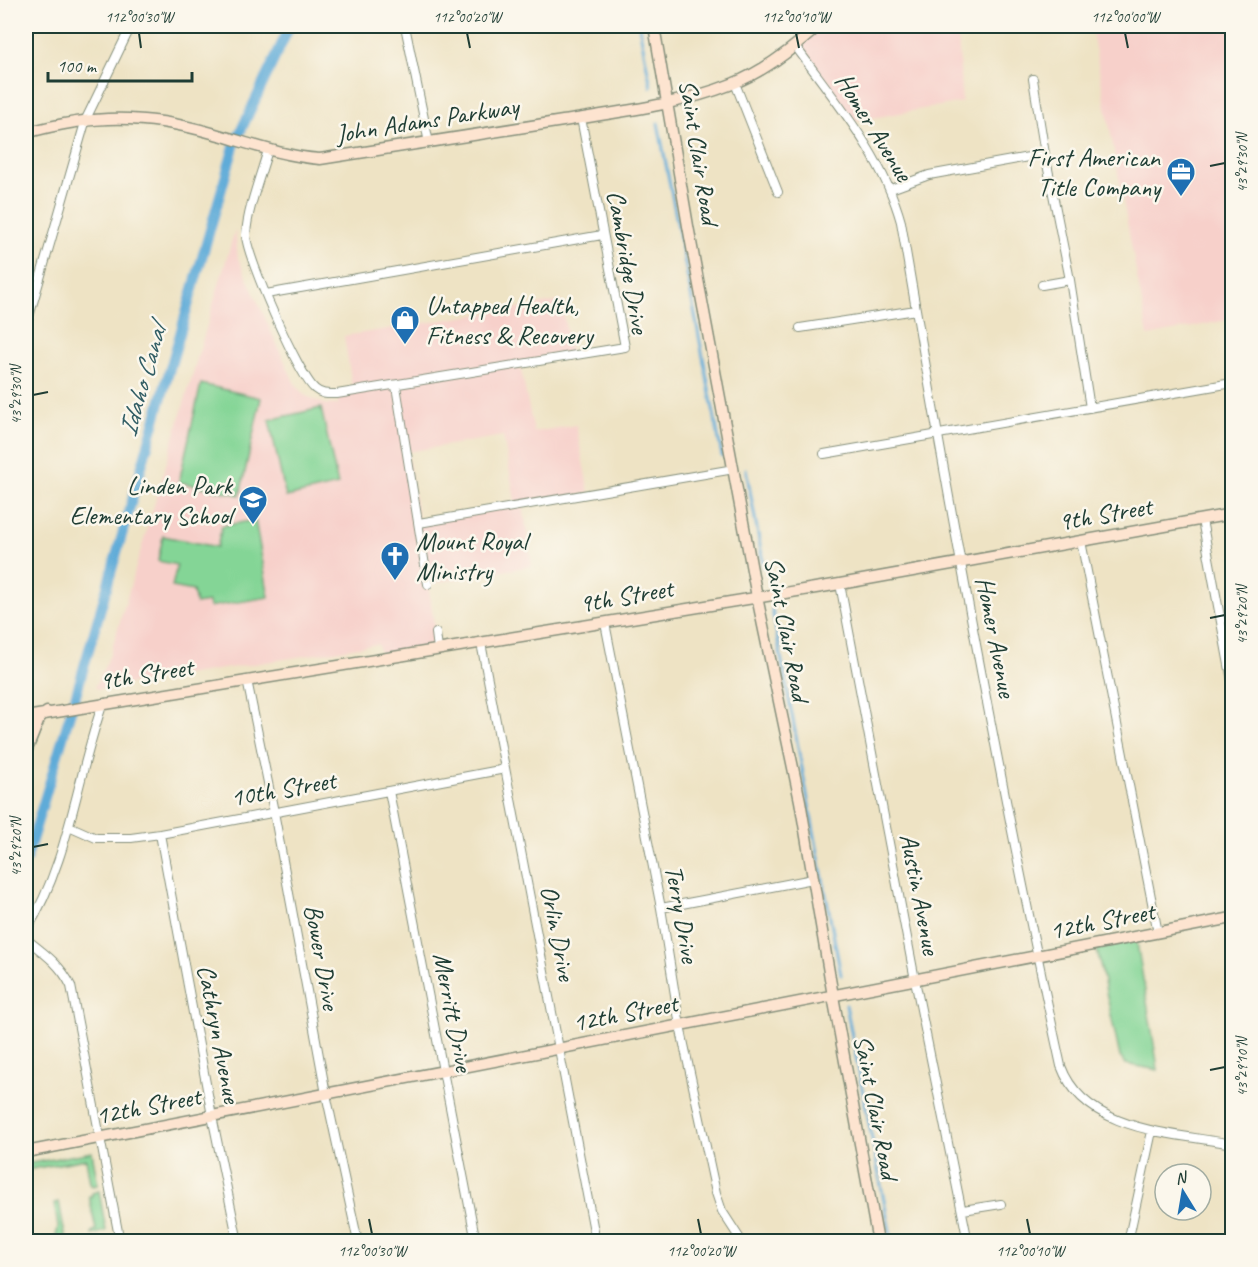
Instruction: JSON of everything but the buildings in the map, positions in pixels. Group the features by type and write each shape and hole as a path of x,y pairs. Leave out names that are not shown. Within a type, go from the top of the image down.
{"street":[{"path":"26,327 86,119 131,26"},
{"path":"405,26 429,143"},
{"name":"Saint Clair Road","path":"654,26 757,597 800,801 832,996 878,1242"},
{"name":"John Adams Parkway","path":"26,133 86,119 160,121 224,136 297,158 320,159 429,143 667,102 735,83 770,65 796,47 818,26"},
{"name":"Homer Avenue","path":"796,47 860,135 891,189 901,222 960,563 1037,956 1061,1066 1066,1079 1077,1094 1100,1112 1112,1118 1152,1131 1233,1144"},
{"path":"1033,79 1070,280 1090,408"},
{"path":"735,83 778,192"},
{"name":"Cambridge Drive","path":"268,150 246,236 248,246 266,294 302,373 316,390 323,394 337,394 625,347 580,118"},
{"path":"891,189 929,175 1045,154"},
{"path":"266,294 602,235"},
{"path":"1042,285 1070,280"},
{"path":"800,328 916,310"},
{"path":"824,454 1233,383"},
{"path":"396,386 428,584"},
{"path":"419,523 734,469"},
{"name":"9th Street","path":"26,717 840,584 1233,514"},
{"path":"1202,520 1233,681"},
{"path":"1081,541 1158,933"},
{"name":"Austin Avenue","path":"840,584 915,980 968,1242"},
{"name":"Terry Drive","path":"605,623 661,908 680,1026 716,1193 722,1211 742,1242"},
{"path":"436,633 438,649"},
{"name":"Orlin Drive","path":"481,643 594,1231"},
{"name":"Bower Drive","path":"247,680 326,1094 358,1242"},
{"path":"26,932 54,873 103,703"},
{"path":"26,752 40,717 48,712"},
{"name":"10th Street","path":"69,826 96,838 131,838 505,769"},
{"name":"Merritt Drive","path":"389,791 476,1242"},
{"name":"Cathryn Avenue","path":"160,834 212,1116 238,1242"},
{"path":"661,908 813,879"},
{"name":"12th Street","path":"26,1152 1233,918"},
{"path":"26,939 51,958 65,974 71,986 120,1242"},
{"path":"1128,1242 1152,1131"},
{"path":"963,1210 1001,1204"}],"shaded area":[{"path":"818,26 972,26 958,32 962,102 850,122 796,47"},
{"path":"1091,26 1232,26 1232,319 1148,336"},
{"path":"235,230 238,258 294,382 304,395 324,404 338,405 337,394 353,392 344,336 561,301 571,356 520,365 534,432 576,425 589,493 523,505 532,566 428,584 438,649 381,658 378,644 98,689 95,687 110,655","holes":["503,436 516,506 419,523 407,452"]}],"green space":[{"path":"201,384 261,398 240,495 179,482"},
{"path":"321,408 338,485 286,497 269,420"},
{"path":"255,520 269,597 209,607 208,602 196,604 193,591 172,587 177,565 158,561 163,536 217,547 222,526"},
{"path":"1136,937 1158,1070 1126,1064 1120,1057 1096,945"},
{"path":"92,1152 98,1185 92,1186 90,1183 86,1159 26,1170 26,1164"},
{"path":"99,1191 106,1231 92,1235 96,1230 89,1196"},
{"path":"59,1202 66,1240 55,1241 58,1227 54,1203"}],"waterway":[{"name":"Idaho Canal","path":"26,860 235,143 290,26"},
{"path":"639,26 651,87"},
{"path":"658,123 722,456"},
{"path":"746,469 764,567"},
{"path":"772,609 841,975"},
{"path":"846,1005 892,1242"}],"place":[{"name":"First American Title Company","path":"1181,198"},
{"name":"Untapped Health, Fitness & Recovery","path":"405,346"},
{"name":"Linden Park Elementary School","path":"253,526"},
{"name":"Mount Royal Ministry","path":"395,582"}]}
